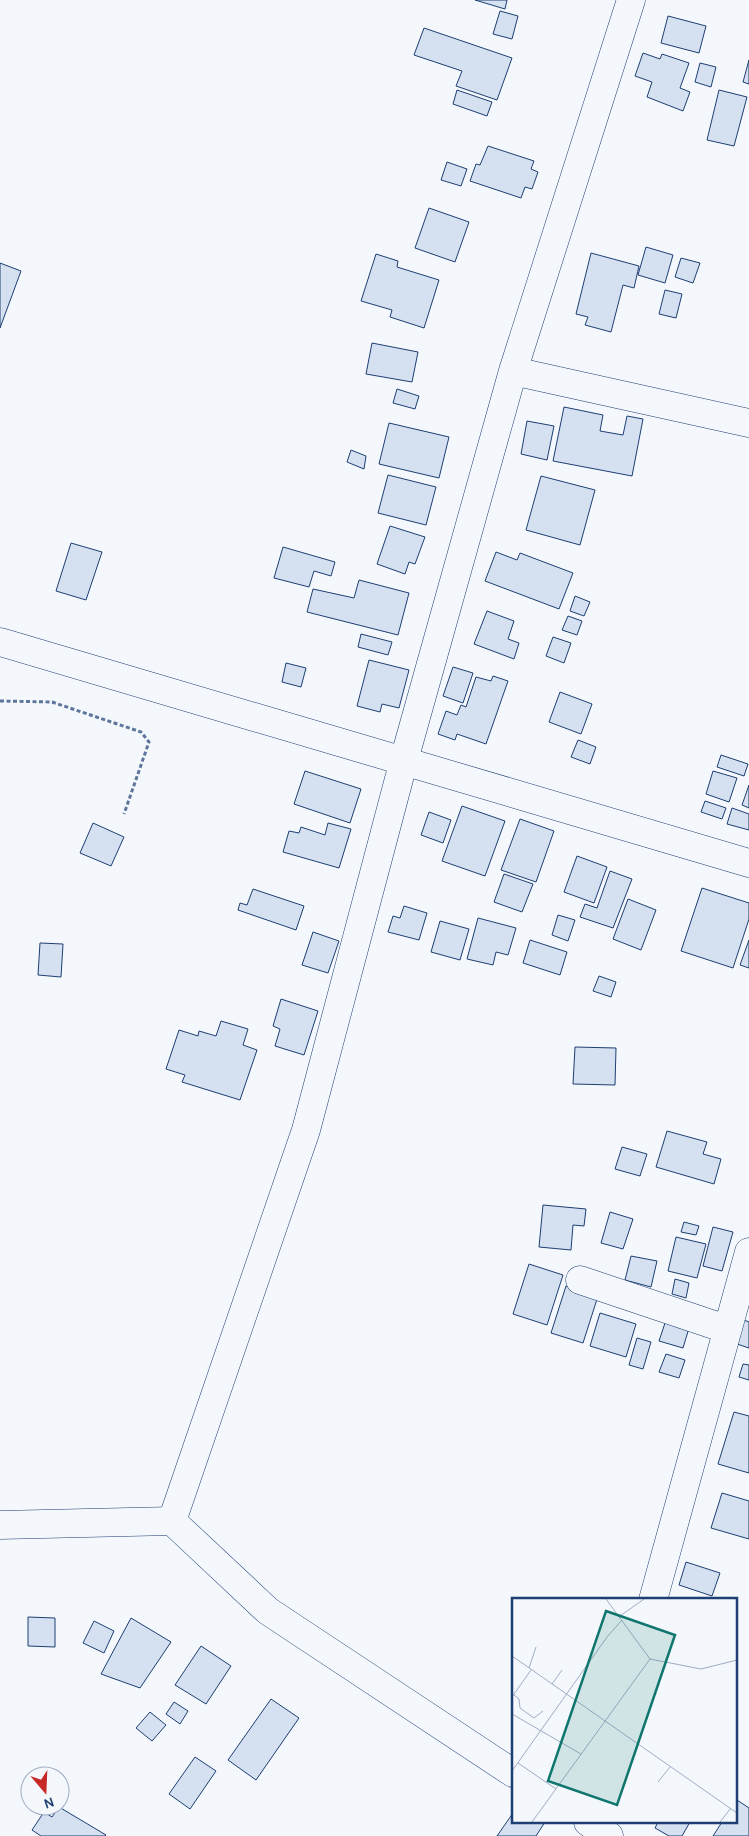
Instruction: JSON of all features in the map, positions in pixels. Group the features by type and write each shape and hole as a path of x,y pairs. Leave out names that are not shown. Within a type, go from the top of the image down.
{"street":[{"path":"172,1521 306,1130 404,760 513,371 632,0"},
{"path":"513,371 749,423"},
{"path":"0,642 749,863"},
{"path":"654,1598 726,1329 749,1252"},
{"path":"580,1280 726,1329"},
{"path":"0,1525 172,1521 268,1611 512,1772"}],"path":[{"path":"0,701 52,702 141,732 149,742 124,814"}],"building":[{"path":"475,0 507,0 505,9"},
{"path":"500,11 518,16 512,39 493,34"},
{"path":"668,16 706,26 699,53 661,43"},
{"path":"424,28 512,58 497,100 456,86 462,71 414,55"},
{"path":"643,53 660,59 662,54 689,63 680,88 690,92 683,111 647,97 652,82 635,76"},
{"path":"749,60 749,84 743,82"},
{"path":"700,63 716,67 711,87 695,82"},
{"path":"457,90 492,102 487,116 453,104"},
{"path":"719,90 747,97 734,146 707,140"},
{"path":"488,146 534,161 531,169 538,172 532,189 525,187 521,198 470,181 476,164 480,165"},
{"path":"447,162 467,169 461,186 441,180"},
{"path":"429,208 469,222 455,262 415,248"},
{"path":"646,247 673,255 665,283 638,275"},
{"path":"591,253 639,266 634,288 623,285 611,332 585,325 588,317 576,314"},
{"path":"376,254 398,261 397,267 439,280 424,328 390,317 392,310 361,301"},
{"path":"681,258 700,263 693,283 675,277"},
{"path":"0,263 21,271 0,328"},
{"path":"665,290 682,294 676,318 659,314"},
{"path":"372,343 418,352 412,382 366,374"},
{"path":"397,389 419,396 415,409 393,403"},
{"path":"564,407 603,415 600,431 623,435 627,416 643,419 632,476 553,461"},
{"path":"527,421 554,426 547,460 521,454"},
{"path":"389,423 449,437 439,478 379,464"},
{"path":"351,450 366,456 364,469 347,462"},
{"path":"388,475 436,487 426,525 378,513"},
{"path":"541,476 595,490 580,545 526,530"},
{"path":"390,526 425,537 415,564 409,562 405,574 377,564"},
{"path":"71,543 102,552 86,600 56,591"},
{"path":"283,547 335,562 331,576 314,571 309,587 274,578"},
{"path":"496,552 517,560 520,553 573,573 559,609 485,581"},
{"path":"359,580 409,593 398,635 307,612 313,589 354,598"},
{"path":"575,596 590,602 584,616 570,611"},
{"path":"487,611 514,621 508,639 519,643 514,659 474,644"},
{"path":"568,616 582,621 577,635 562,630"},
{"path":"361,634 392,642 388,655 358,647"},
{"path":"553,637 571,643 564,663 546,656"},
{"path":"369,660 409,670 399,708 382,704 380,712 357,706"},
{"path":"286,663 306,668 301,687 282,682"},
{"path":"453,667 473,673 463,703 443,696"},
{"path":"493,676 508,681 486,744 457,734 455,740 438,734 446,711 457,715 461,705 466,707 476,677 491,681"},
{"path":"560,692 592,704 581,734 549,722"},
{"path":"578,740 596,747 590,764 571,757"},
{"path":"721,755 748,764 744,776 717,767"},
{"path":"305,771 361,789 350,823 294,804"},
{"path":"713,771 737,778 729,802 706,794"},
{"path":"749,785 749,808 742,805"},
{"path":"705,801 726,808 722,819 701,812"},
{"path":"462,806 505,821 485,876 442,861"},
{"path":"732,808 749,814 749,830 727,824"},
{"path":"429,812 451,820 443,843 421,835"},
{"path":"520,819 554,831 536,882 501,870"},
{"path":"93,823 124,837 111,866 80,853"},
{"path":"328,823 351,829 339,868 283,852 289,831 299,833 301,827 325,835"},
{"path":"577,856 607,867 594,903 564,892"},
{"path":"610,871 632,879 613,928 580,917 585,904 597,908"},
{"path":"504,874 533,884 522,912 494,902"},
{"path":"702,888 749,903 749,919 733,968 681,951"},
{"path":"253,889 304,906 296,930 238,910 240,903 247,905"},
{"path":"628,899 656,910 641,950 613,939"},
{"path":"404,906 427,913 419,940 388,932 393,916 400,918"},
{"path":"558,915 575,920 568,941 552,935"},
{"path":"478,918 516,928 508,955 496,952 493,965 467,959"},
{"path":"440,921 469,929 460,960 431,952"},
{"path":"313,932 339,941 328,973 302,965"},
{"path":"530,940 567,952 560,975 523,963"},
{"path":"749,940 749,968 740,965"},
{"path":"40,943 63,944 61,977 38,975"},
{"path":"599,976 616,982 611,997 593,991"},
{"path":"281,999 318,1011 304,1055 275,1046 280,1029 273,1026"},
{"path":"221,1021 248,1029 243,1045 257,1050 240,1100 182,1082 185,1075 166,1069 179,1030 198,1036 199,1031 216,1036"},
{"path":"575,1047 616,1048 615,1085 573,1084"},
{"path":"667,1131 707,1142 703,1154 721,1159 714,1184 656,1167"},
{"path":"622,1147 647,1154 640,1176 615,1169"},
{"path":"543,1205 586,1209 584,1226 573,1225 571,1250 539,1247"},
{"path":"610,1212 633,1219 623,1249 601,1243"},
{"path":"684,1222 699,1226 696,1235 681,1232"},
{"path":"713,1227 733,1232 722,1271 703,1266"},
{"path":"676,1237 706,1244 697,1278 668,1271"},
{"path":"631,1256 657,1261 651,1287 625,1280"},
{"path":"529,1264 563,1275 547,1325 513,1314"},
{"path":"675,1279 689,1283 686,1298 672,1294"},
{"path":"566,1286 598,1296 583,1343 551,1333"},
{"path":"600,1313 636,1324 626,1357 590,1346"},
{"path":"666,1320 689,1328 683,1348 659,1341"},
{"path":"744,1320 749,1322 749,1348 737,1344"},
{"path":"637,1338 651,1342 643,1369 629,1365"},
{"path":"666,1354 685,1360 679,1378 659,1372"},
{"path":"743,1364 749,1365 749,1380 739,1377"},
{"path":"734,1412 749,1416 749,1473 718,1464"},
{"path":"722,1493 749,1501 749,1539 711,1528"},
{"path":"686,1562 720,1573 712,1596 679,1585"},
{"path":"28,1617 55,1618 55,1647 28,1646"},
{"path":"131,1618 171,1642 140,1688 101,1674"},
{"path":"94,1621 114,1631 104,1653 83,1643"},
{"path":"201,1646 231,1666 206,1704 175,1685"},
{"path":"271,1699 299,1718 256,1780 228,1760"},
{"path":"174,1702 188,1711 180,1724 166,1714"},
{"path":"150,1712 166,1725 152,1741 136,1728"},
{"path":"195,1757 216,1771 190,1809 169,1794"},
{"path":"737,1800 749,1808 749,1836 713,1836 721,1824 736,1824"},
{"path":"70,1814 106,1835 41,1836 32,1830 41,1816 70,1816"},
{"path":"512,1814 512,1824 544,1824 536,1836 497,1836"},
{"path":"657,1824 689,1824 682,1836 669,1836 655,1828"}]}
